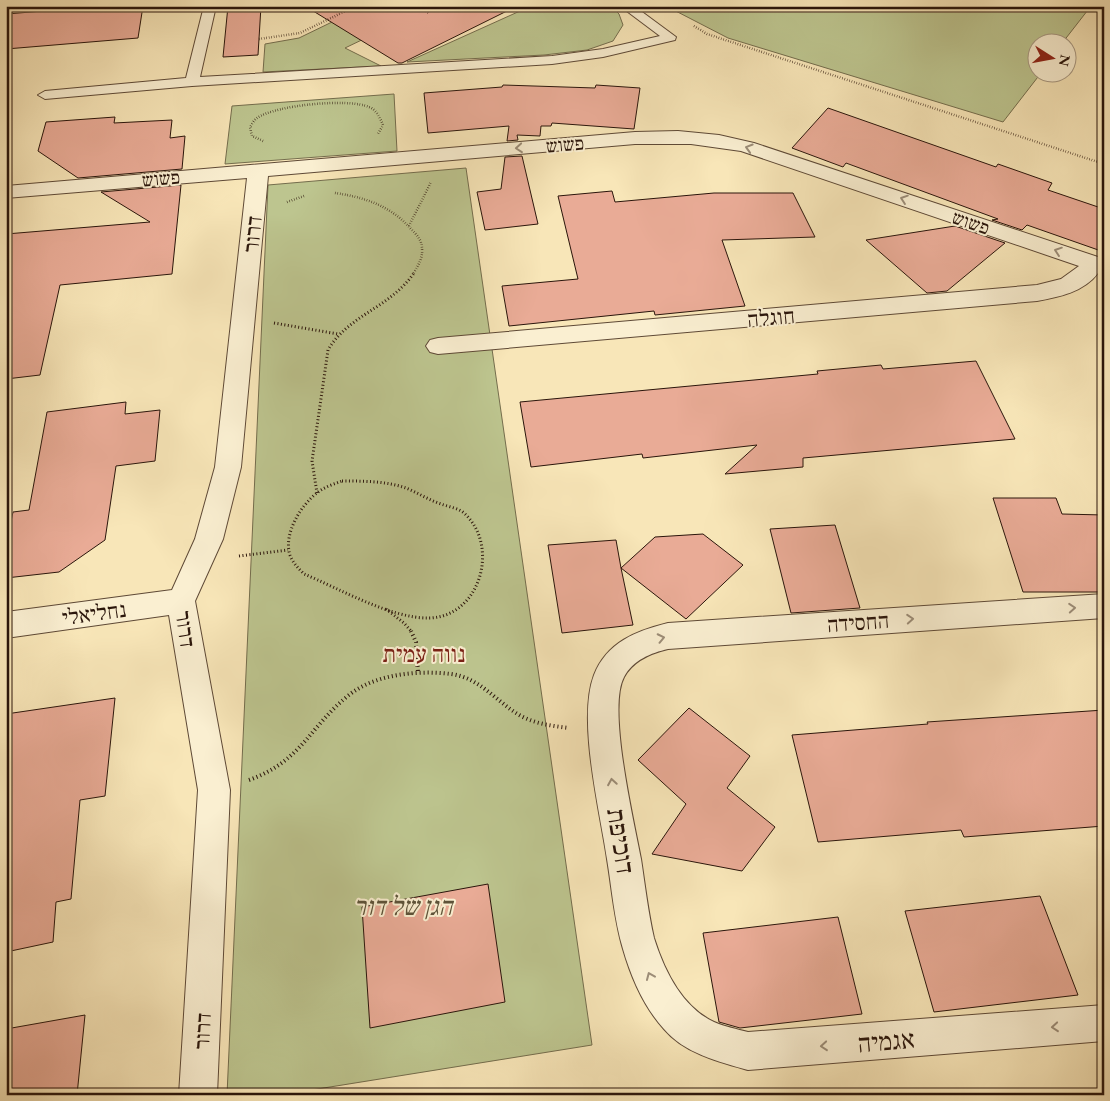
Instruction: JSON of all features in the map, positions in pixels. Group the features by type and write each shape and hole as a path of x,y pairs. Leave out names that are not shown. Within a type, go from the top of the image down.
{"street":[{"name":"פשוש","path":"6,192 664,136 691,136 718,139 747,147 1098,265"},
{"name":"דרור","path":"198,1095 214,790 181,601 201,560 219,506 228,467 258,170"},
{"name":"חוגלה","path":"438,346 1037,293 1065,287 1082,278 1098,265"},
{"name":"נחליאלי","path":"6,625 181,601"},
{"name":"החסידה","path":"618,659 631,648 648,640 690,634 1104,606"},
{"name":"דוכיפת","path":"618,659 608,677 604,697 605,732 636,936 651,980 676,1016"},
{"name":"אגמיה","path":"676,1016 706,1039 748,1051 1104,1023"}],"lane":[{"path":"192,82 210,6"},
{"path":"45,95 192,82 552,60 603,53 670,37 626,6"}],"path":[{"path":"259,39 300,33 356,6"},
{"path":"417,6 429,13"},
{"path":"690,24 708,34 1104,164"},
{"path":"6,76 8,70"},
{"path":"270,143 252,136 250,127 256,119 271,112 309,104 339,102 368,106 379,115 383,125 360,162"},
{"path":"409,226 445,154"},
{"path":"317,493 312,461 328,350 338,334 387,302 402,288 418,266 422,256 420,239 404,220 372,202 352,195 333,193"},
{"path":"284,204 290,200 310,194"},
{"path":"270,323 338,334"},
{"path":"342,480 368,481 402,487 464,514 479,534 484,552 482,573 472,596 457,610 432,618 411,617 304,574 294,565 288,550 292,531 301,509 317,493 342,480"},
{"path":"201,560 288,550"},
{"path":"382,606 408,625 416,636 419,651 418,673"},
{"path":"214,790 266,776 289,761 350,694 383,678 418,673 451,674 477,681 515,712 535,722 605,732"}],"green space":[{"path":"365,6 420,12 345,48 381,66 263,72 265,44 299,38"},
{"path":"513,6 611,6 619,14 623,25 613,41 587,50 544,55 407,62 520,11"},
{"path":"666,6 1091,6 1071,32 1028,32 1028,82 1034,82 1003,122 728,38"},
{"path":"394,94 397,151 225,164 232,106"},
{"name":"הגן של דור","path":"466,168 592,1045 280,1095 227,1095 268,185"}],"building":[{"path":"105,6 143,6 138,38 6,49 6,14"},
{"path":"228,6 261,6 258,55 223,57"},
{"path":"305,6 517,6 402,63 398,63"},
{"path":"503,85 595,88 596,85 640,88 634,129 552,123 551,126 541,126 540,136 517,135 518,140 507,141 509,126 428,133 424,93 502,87"},
{"path":"828,108 996,167 998,164 1052,183 1048,190 1104,209 1104,252 1027,225 1022,230 992,220 998,219 846,163 843,167 792,148"},
{"path":"115,117 114,123 172,120 170,138 185,136 182,169 78,178 38,151 46,122"},
{"path":"522,156 538,224 485,230 477,192 501,189 505,157"},
{"path":"181,185 172,274 60,285 40,375 6,379 6,234 150,222 101,192"},
{"path":"612,191 615,202 714,193 793,193 815,237 722,240 745,306 655,315 654,311 509,326 502,286 578,279 558,196"},
{"path":"955,226 1005,243 947,291 927,293 866,240"},
{"path":"976,361 1015,439 803,458 803,467 725,474 757,445 643,458 642,454 531,467 520,402 818,374 817,371 881,365 883,369"},
{"path":"126,402 125,414 160,410 155,461 116,466 105,540 59,572 6,578 6,545 13,512 29,510 47,412"},
{"path":"993,498 1056,498 1062,514 1104,515 1104,592 1023,592"},
{"path":"835,525 860,608 791,613 770,529"},
{"path":"703,534 743,565 686,619 621,568 655,537"},
{"path":"616,540 633,625 562,633 548,545"},
{"path":"115,698 105,796 80,800 71,899 56,902 53,942 6,952 6,714"},
{"path":"689,708 750,756 727,788 775,827 742,871 652,854 686,804 638,760"},
{"path":"1104,710 1104,826 964,837 961,830 818,842 792,735 928,724 927,722"},
{"path":"488,884 505,1002 370,1028 362,907"},
{"path":"1040,896 1078,995 934,1012 905,911"},
{"path":"838,917 862,1014 740,1028 719,1022 703,933"},
{"path":"85,1015 77,1095 6,1095 6,1029"}],"district":[{"name":"נווה עמית","path":"424,654"}]}
